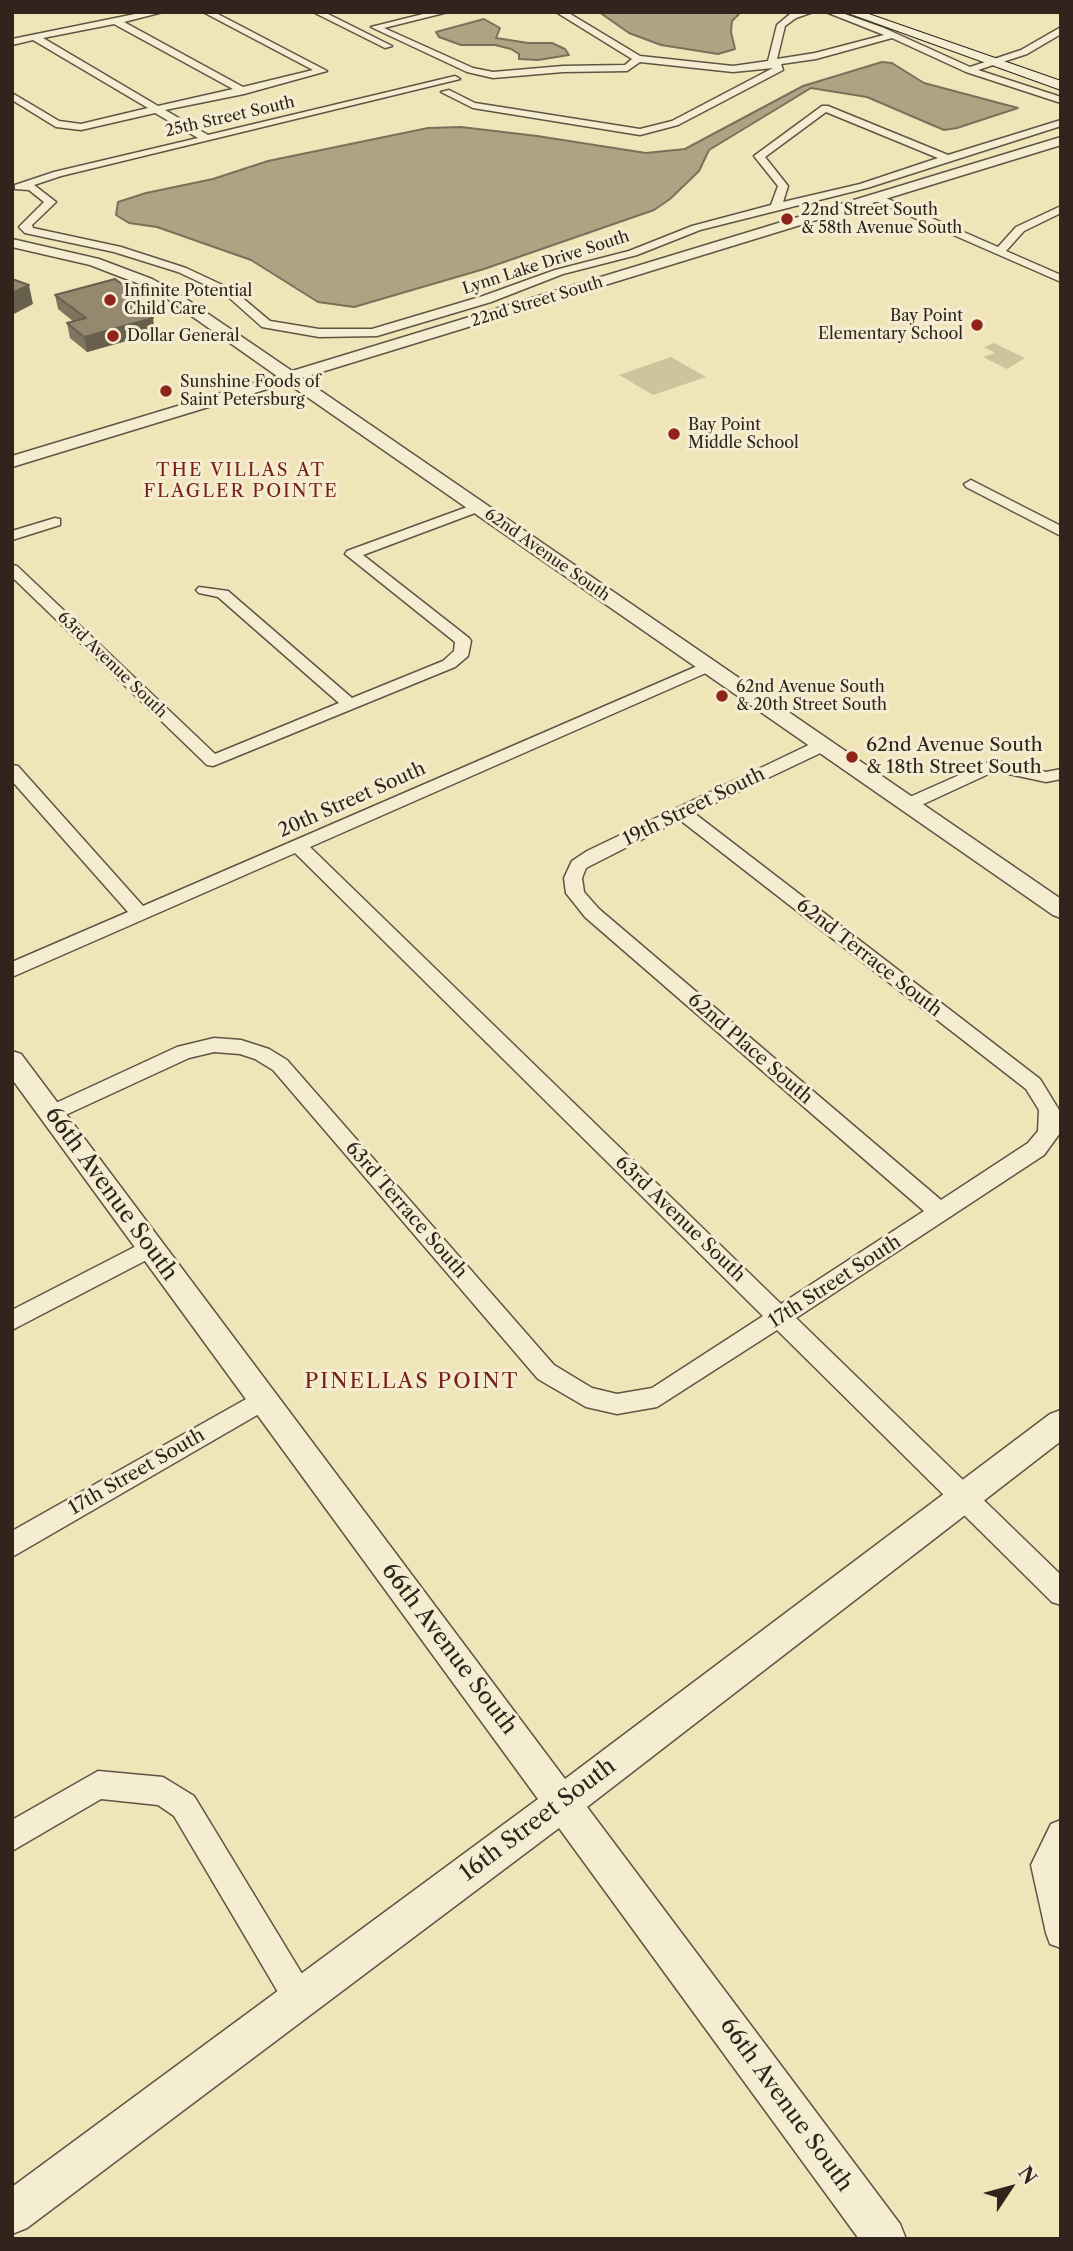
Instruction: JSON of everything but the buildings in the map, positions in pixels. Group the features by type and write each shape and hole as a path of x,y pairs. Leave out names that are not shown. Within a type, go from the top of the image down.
{"main road":[{"path":"851,12 1000,61 1061,77"},
{"path":"875,12 1061,86"}],"street":[{"path":"12,42 159,12"},
{"path":"12,96 57,124 68,127 92,126 322,72 207,12"},
{"path":"317,12 403,53"},
{"path":"444,12 375,27 470,70 493,75 563,69 626,68 638,59"},
{"path":"560,12 638,59 733,69 816,55 890,36"},
{"path":"772,63 781,25 793,16 809,12"},
{"path":"830,12 881,30 969,70 1061,100"},
{"path":"116,21 244,91"},
{"path":"969,70 1024,52 1061,30"},
{"path":"34,37 207,139"},
{"path":"468,87 446,92 473,105 640,132 675,123 780,68 772,63"},
{"name":"25th Street South","path":"22,186 455,79 440,70"},
{"path":"480,84 491,81 493,75"},
{"path":"776,207 783,186 759,156 825,108 948,158"},
{"path":"776,207 863,186 1061,123"},
{"name":"22nd Street South","path":"12,462 1061,141"},
{"path":"12,176 22,186"},
{"name":"Lynn Lake Drive South","path":"22,186 32,188 51,202 27,223 25,226 29,231 83,241 151,259 229,292 266,324 319,333 373,333 487,299 559,272 632,253 696,228 776,207"},
{"path":"875,197 1061,279"},
{"path":"999,252 1020,229 1061,208"},
{"name":"62nd Avenue South","path":"12,243 94,262 147,282 194,310 1061,910"},
{"path":"971,484 1061,533"},
{"path":"204,590 223,594 349,704 449,664 462,653 463,641 352,554 478,507"},
{"path":"1041,522 1061,514"},
{"path":"12,536 55,522"},
{"name":"63rd Avenue South","path":"12,569 213,761 349,704"},
{"name":"20th Street South","path":"12,970 709,666"},
{"name":"19th Street South","path":"573,878 579,865 593,855 823,745"},
{"path":"909,804 993,765 1046,777 1061,774"},
{"path":"12,770 141,915"},
{"name":"62nd Terrace South","path":"681,812 1033,1084 1049,1111"},
{"name":"63rd Avenue South","path":"298,846 1061,1593"},
{"name":"62nd Place South","path":"573,878 575,893 592,913 940,1212"},
{"name":"63rd Terrace South","path":"52,1113 184,1052 214,1045 241,1047 262,1054 280,1065 546,1372 586,1397"},
{"name":"66th Avenue South","path":"12,1060 261,1400 564,1802 885,2239"},
{"name":"17th Street South","path":"586,1397 617,1404 657,1397 1036,1149 1049,1133 1049,1111"},
{"path":"12,1321 150,1248"},
{"name":"17th Street South","path":"12,1545 261,1400"},
{"name":"16th Street South","path":"12,2213 564,1802 1061,1423"},
{"path":"12,1837 98,1785 163,1791 184,1806 299,1998"},
{"path":"1061,1834 1046,1865 1061,1933"}],"shaded area":[{"path":"599,12 741,12 732,21 731,32 735,49 718,54 661,45 629,33"},
{"path":"484,19 500,28 496,38 528,43 552,43 565,49 569,55 538,60 519,59 519,54 511,49 495,45 461,45 439,37 436,32"},
{"path":"882,62 892,63 924,83 1018,108 944,130 867,97 811,88 709,150 699,171 670,199 654,210 484,269 354,307 318,302 251,260 157,227 129,223 116,215 118,202 146,193 213,179 268,161 428,128 461,127 646,153 685,149 803,86"},
{"path":"994,343 1025,358 1007,369 983,357 995,353 984,347"},
{"path":"671,357 706,377 653,395 619,375"}],"place":[{"name":"22nd Street South & 58th Avenue South","path":"787,219"},
{"name":"Infinite Potential Child Care","path":"110,300"},
{"name":"Bay Point Elementary School","path":"977,325"},
{"name":"Dollar General","path":"113,336"},
{"name":"Sunshine Foods of Saint Petersburg","path":"166,391"},
{"name":"Bay Point Middle School","path":"674,434"},
{"name":"62nd Avenue South & 20th Street South","path":"722,696"},
{"name":"62nd Avenue South & 18th Street South","path":"852,757"}],"district":[{"name":"THE VILLAS AT FLAGLER POINTE","path":"241,482"},
{"name":"PINELLAS POINT","path":"412,1382"}]}
